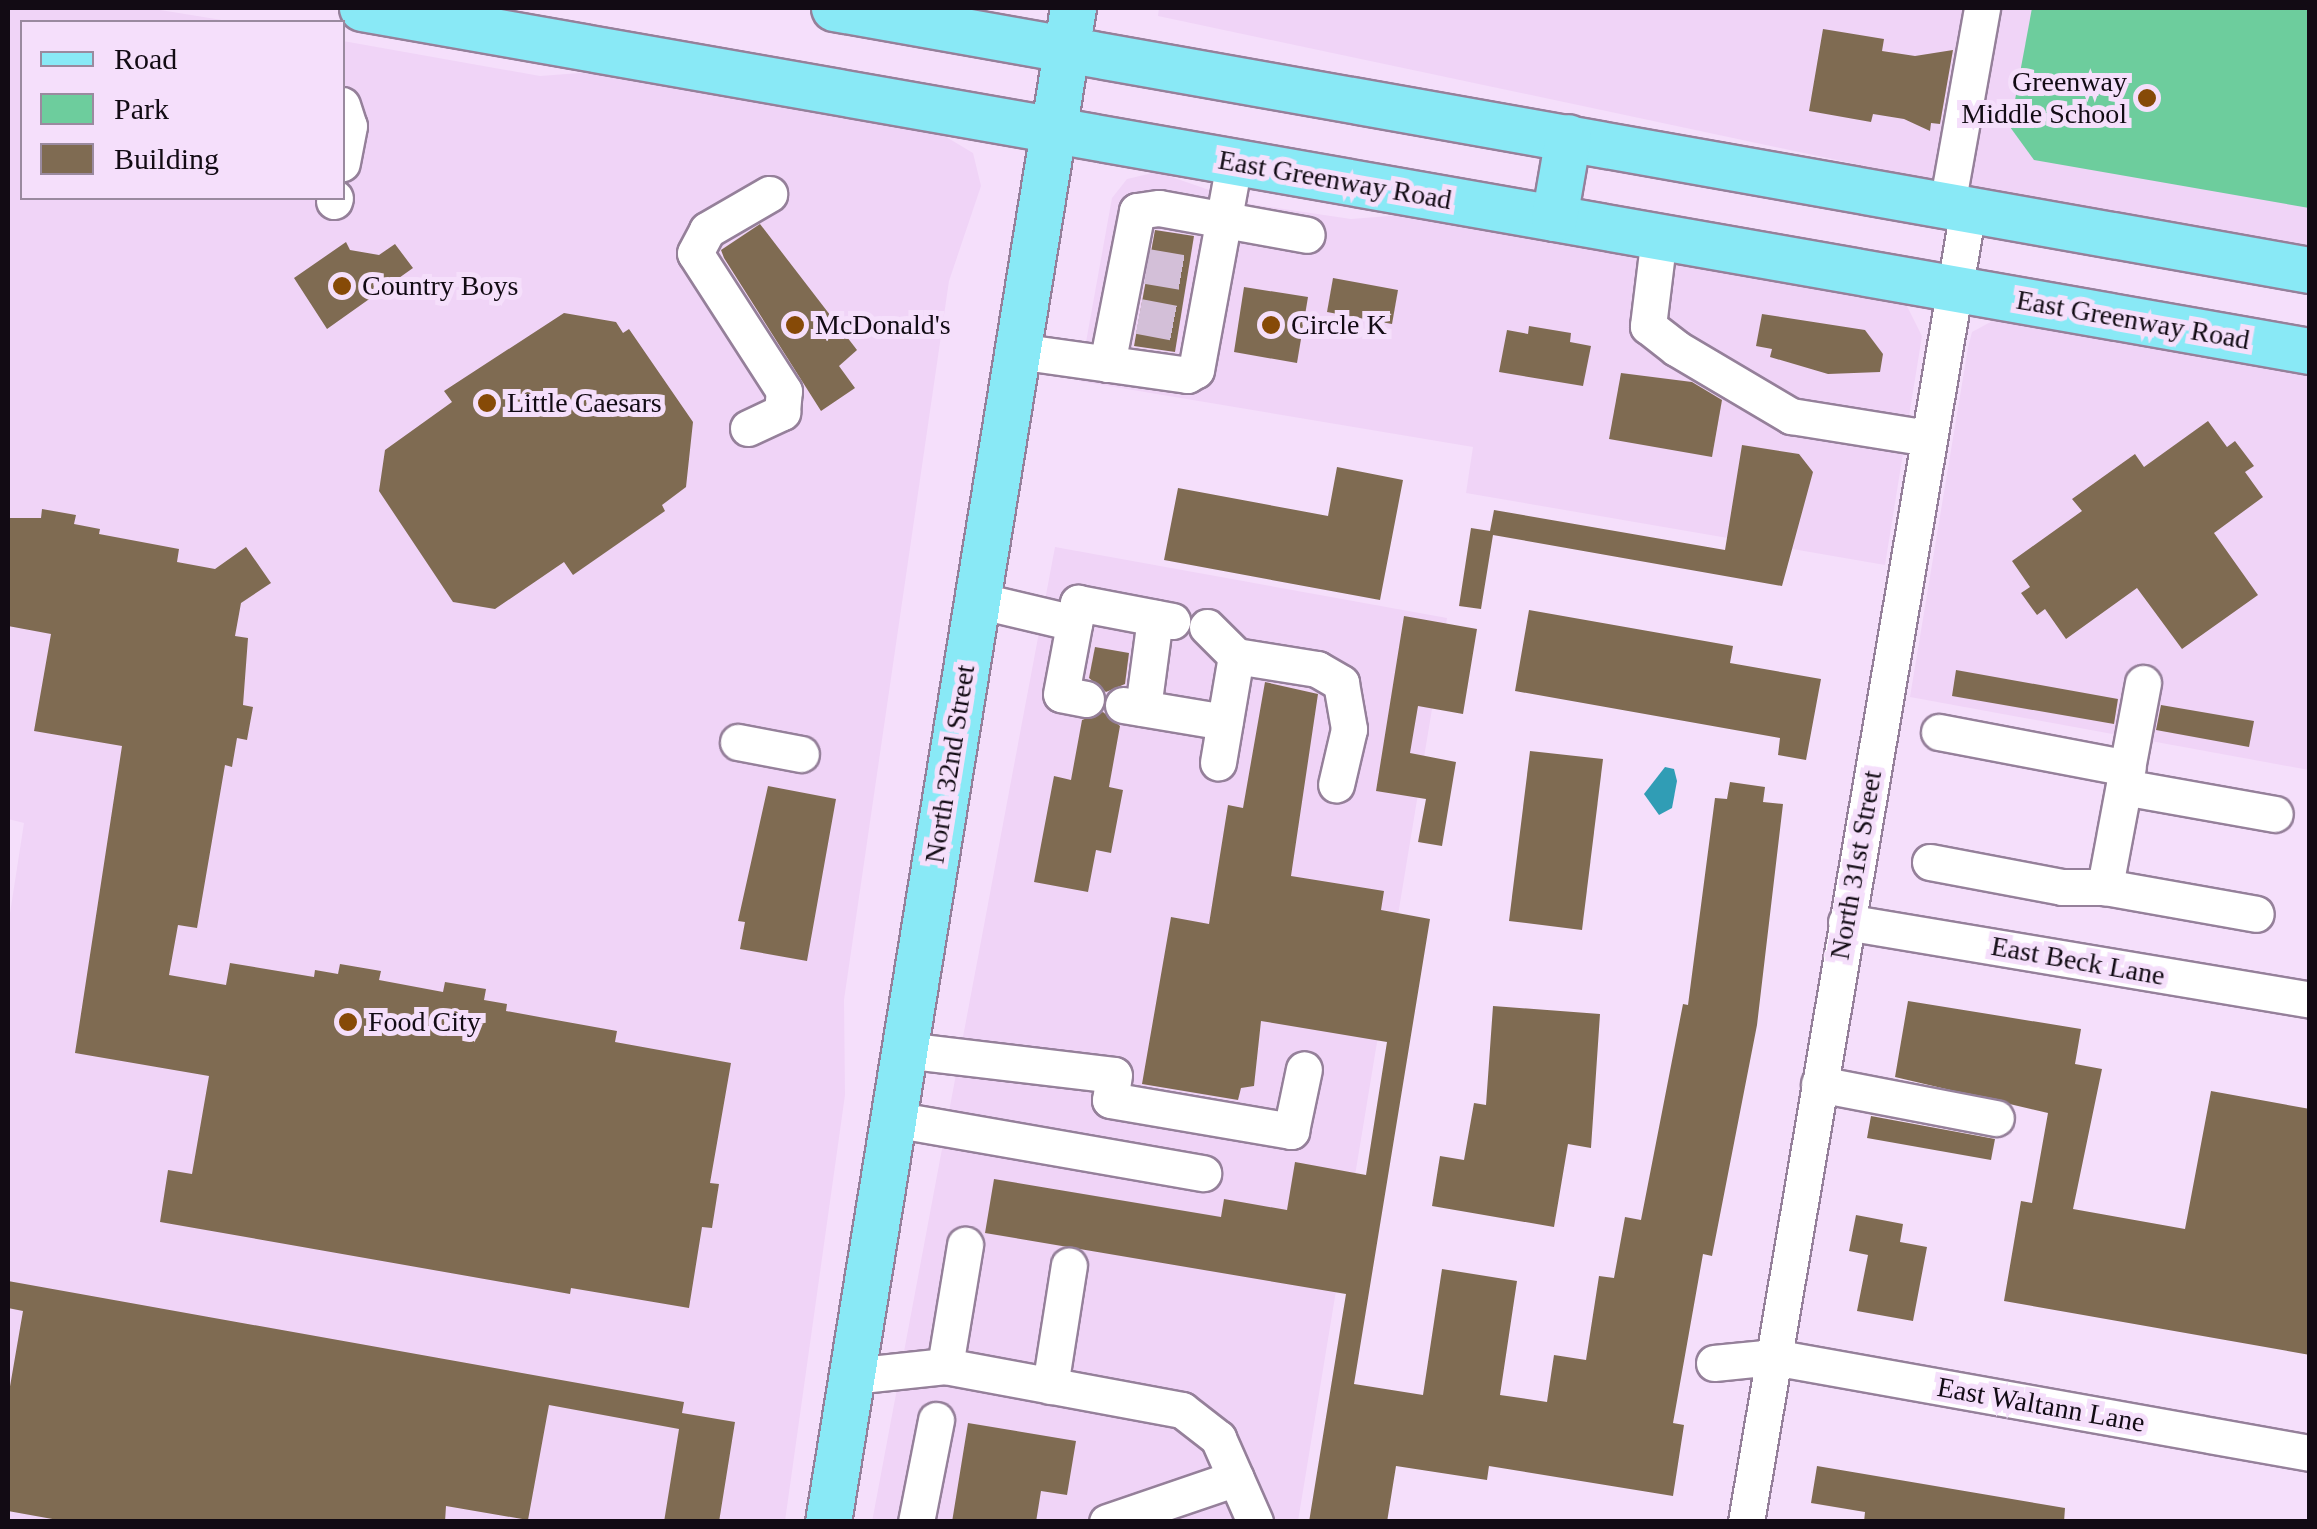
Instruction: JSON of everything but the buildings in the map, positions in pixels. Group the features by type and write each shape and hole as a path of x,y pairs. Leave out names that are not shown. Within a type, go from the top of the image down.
{"main road":[{"name":"East Greenway Road","path":"362,8 568,25 1053,130 2310,351"},
{"path":"834,8 1070,28 1568,138 2310,270"},
{"name":"North 32nd Street","path":"828,1522 1070,28"},
{"path":"1554,218 1568,138"}],"street":[{"name":"North 31st Street","path":"1746,1522 1954,288 1958,207 1982,8"},
{"path":"345,116 345,144"},
{"path":"1018,351 1187,375 1203,359 1194,326 1202,276 1225,221 1234,162"},
{"path":"748,428 782,412 784,391 695,253 707,230 769,194"},
{"path":"1106,364 1127,314 1135,264 1137,211 1158,208 1307,235"},
{"path":"1660,236 1648,326 1676,348 1792,416 1928,438"},
{"path":"977,600 1074,622"},
{"path":"1086,699 1061,694 1078,603 1164,619 1133,707 1225,722"},
{"path":"1207,627 1236,656 1317,669 1341,683 1349,729 1336,785"},
{"path":"1218,762 1236,656"},
{"path":"2106,887 2143,683"},
{"path":"1939,732 2275,814"},
{"path":"738,742 801,754"},
{"path":"1930,862 2062,887 2106,887 2256,914"},
{"name":"East Beck Lane","path":"1846,922 2310,1000"},
{"path":"904,1050 1114,1075 1110,1100 1292,1131 1304,1069"},
{"path":"1819,1084 1996,1118"},
{"path":"893,1119 1203,1174"},
{"path":"944,1366 965,1244"},
{"path":"1050,1386 1070,1265"},
{"name":"East Waltann Lane","path":"1714,1362 1773,1357 2310,1453"},
{"path":"852,1376 944,1366 1182,1410 1218,1438 1255,1522"},
{"path":"916,1522 936,1420"},
{"path":"1107,1522 1236,1478"}],"shaded area":[{"path":"8,8 148,8 222,20 20,20 20,200 345,200 345,41 540,76 593,72 943,135 973,153 981,186 949,281 844,1000 845,1095 785,1521 8,1522 8,926 24,823 8,819"},
{"path":"1159,8 2309,8 2309,247 1969,188 1158,16"},
{"path":"1157,172 1250,204 1351,219 1402,215 1907,306 1922,336 1885,565 1466,493 1473,447 1079,381 1112,198 1127,179"},
{"path":"1998,318 2309,375 2309,770 1910,697 1968,348 1972,332"},
{"path":"1055,547 1447,618 1298,1521 872,1522"}],"green space":[{"name":"Greenway Middle School","path":"2032,8 2309,8 2309,208 2034,160 2010,127"}],"water":[{"path":"1665,767 1674,769 1677,781 1672,808 1659,815 1644,794"}],"tunnel":[{"path":"1147,266 1188,273"},
{"path":"1139,316 1181,324"}],"place":[{"name":"Greenway Middle School","path":"2147,98"},
{"name":"Country Boys","path":"342,286"},
{"name":"McDonald's","path":"795,325"},
{"name":"Circle K","path":"1271,325"},
{"name":"Little Caesars","path":"487,403"},
{"name":"Food City","path":"348,1022"}]}
